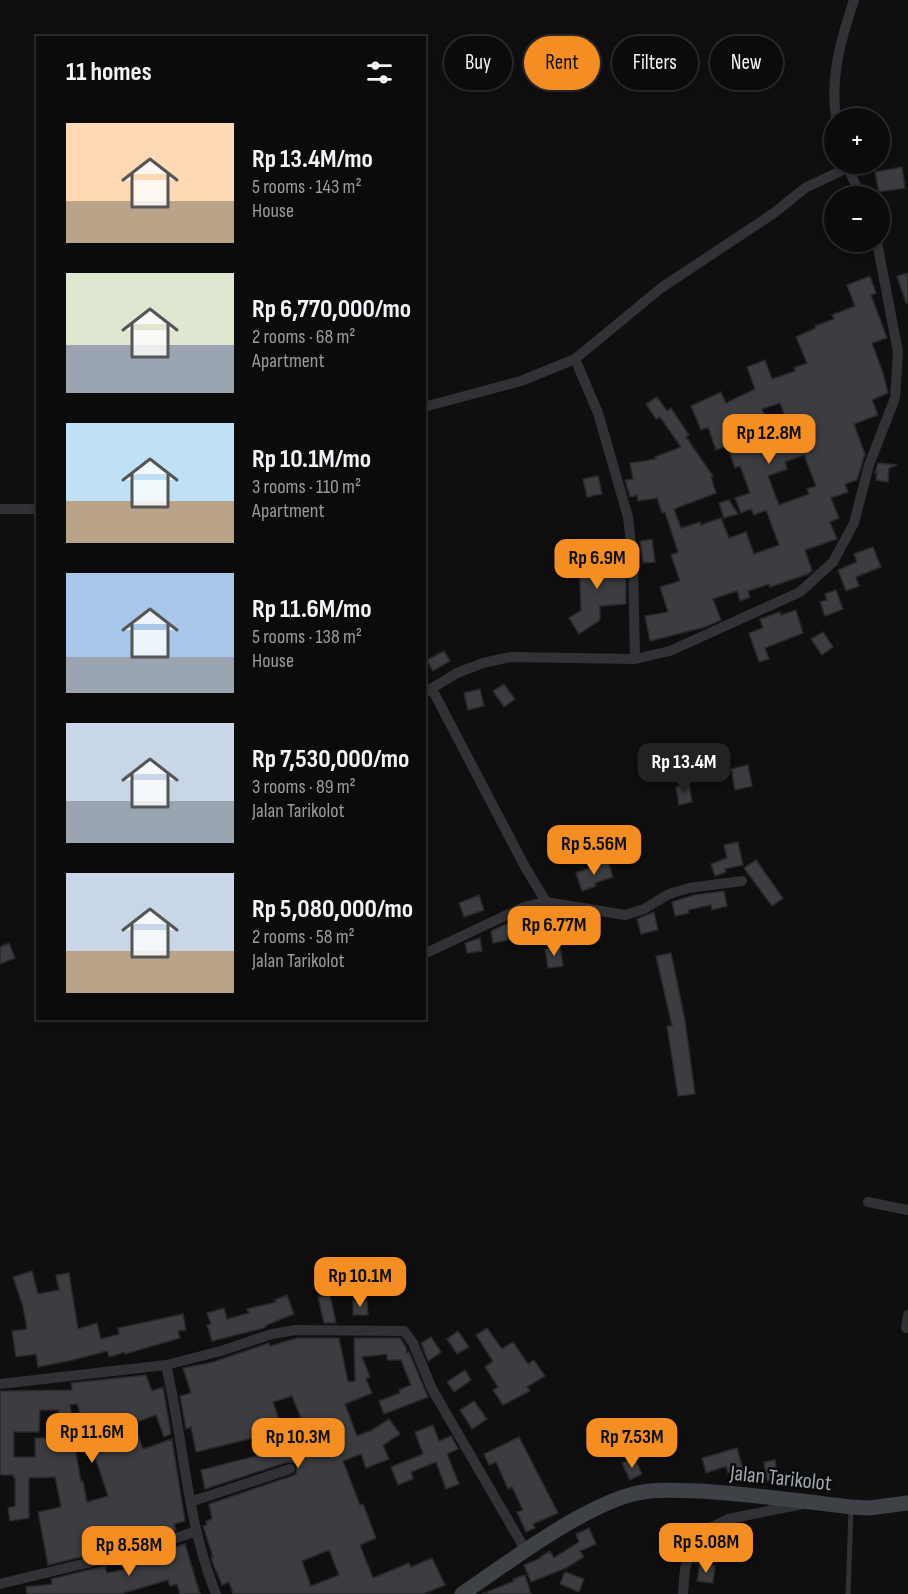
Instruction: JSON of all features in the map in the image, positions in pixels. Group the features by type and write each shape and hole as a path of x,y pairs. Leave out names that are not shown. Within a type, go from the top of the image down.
{"street":[{"path":"836,108 835,72 843,34 854,0"},
{"path":"426,406 521,381 575,359 661,288 774,213 805,188 831,174"},
{"path":"546,902 428,691 457,673 483,663 512,657 635,659 670,651 800,592 833,562 854,524 869,465 895,398 898,352 879,252"},
{"path":"575,359 598,413 628,517 635,600 635,659"},
{"path":"0,509 36,509"},
{"path":"426,953 517,910 546,902 625,915 644,909 669,894 689,888 742,881"},
{"path":"868,1203 908,1210"},
{"path":"908,1315 906,1328 908,1328"},
{"path":"0,1384 166,1365 221,1351 272,1334 295,1330 404,1331 413,1343 432,1389 526,1551"},
{"path":"166,1365 180,1431 183,1468 190,1502 203,1560 216,1594"},
{"path":"190,1502 290,1470"},
{"name":"Jalan Tarikolot","path":"462,1594 580,1517 624,1496 659,1490 741,1493 851,1508 908,1503"},
{"path":"683,1594 685,1569 690,1552 712,1527 728,1519 812,1502"},
{"path":"0,1584 137,1551 197,1531"}],"lane":[{"path":"848,1594 851,1508"}],"building":[{"path":"902,167 905,188 890,190 890,186 878,186 875,174 890,174 890,169"},
{"path":"908,273 908,303 906,303 897,276"},
{"path":"870,276 876,293 871,295 887,338 872,343 888,393 872,400 878,415 854,424 865,454 857,480 845,484 848,492 831,498 839,518 830,522 837,539 805,550 812,571 808,574 770,587 769,584 748,591 750,597 740,601 737,591 713,599 721,620 705,627 650,641 645,616 668,612 660,587 680,581 671,555 678,552 665,512 662,513 657,498 638,501 637,495 630,497 625,480 633,479 630,463 656,459 655,457 681,447 660,417 656,419 646,404 657,397 667,411 671,408 689,435 686,437 713,476 711,477 716,493 674,509 681,528 700,522 701,525 721,518 729,538 746,532 754,554 779,545 766,510 754,515 751,509 741,513 735,498 750,493 740,466 735,468 727,446 716,450 708,427 701,430 691,406 721,392 726,403 755,389 747,367 765,360 772,379 795,371 794,368 807,363 796,337 816,328 815,326 834,319 832,315 855,306 847,285","holes":["780,403 790,429 772,435 762,409","804,455 816,486 807,489 809,494 779,505 768,476 787,469 785,462"]},
{"path":"878,463 897,465 889,468 888,482 876,480 877,472 875,473"},
{"path":"598,476 602,494 587,497 583,479"},
{"path":"729,500 738,514 724,518 719,503"},
{"path":"652,539 655,562 643,563 640,541"},
{"path":"582,544 594,544 595,567 614,567 614,572 626,570 626,604 600,606 600,620 579,634 569,618 581,610 579,564 582,564"},
{"path":"873,547 881,567 856,577 859,586 846,591 838,570 857,562 854,554"},
{"path":"836,590 843,609 825,616 820,602 827,600 825,594"},
{"path":"796,610 803,633 765,648 769,659 759,662 749,633 763,628 760,619 780,612 781,615"},
{"path":"823,632 833,647 822,655 811,639"},
{"path":"444,651 450,661 433,671 427,660"},
{"path":"504,684 515,699 504,707 493,691"},
{"path":"480,689 484,706 468,710 464,693"},
{"path":"748,765 752,786 735,790 731,769"},
{"path":"689,784 692,802 679,805 676,787"},
{"path":"738,842 743,865 725,869 726,872 715,876 711,864 727,858 724,845"},
{"path":"756,860 783,898 772,906 744,868"},
{"path":"608,861 613,877 595,883 596,886 582,891 576,873"},
{"path":"724,891 727,906 712,910 711,905 688,910 689,913 675,916 672,902 694,895"},
{"path":"479,895 484,910 464,917 459,903"},
{"path":"654,912 658,930 641,934 637,919"},
{"path":"523,916 523,936 508,936 508,940 493,943 491,931"},
{"path":"480,938 482,951 467,953 465,943"},
{"path":"9,943 15,958 0,964 0,947"},
{"path":"560,946 563,966 548,968 545,949"},
{"path":"671,953 685,1020 695,1094 678,1096 667,1026 672,1026 656,956"},
{"path":"32,1271 38,1294 59,1290 56,1275 69,1273 78,1329 97,1323 101,1339 119,1334 118,1328 183,1314 186,1330 178,1331 180,1338 125,1354 125,1352 109,1357 107,1351 38,1367 36,1354 16,1357 12,1331 27,1329 23,1307 13,1277"},
{"path":"287,1295 294,1314 264,1328 212,1341 207,1325 211,1324 207,1313 224,1308 227,1319 249,1313 247,1309 276,1302 275,1300"},
{"path":"330,1295 336,1323 324,1323 318,1297"},
{"path":"353,1301 367,1301 368,1315 353,1315"},
{"path":"487,1328 502,1349 513,1342 528,1364 534,1360 545,1376 527,1387 530,1391 503,1405 493,1390 498,1387 485,1367 493,1361 476,1335"},
{"path":"458,1331 469,1347 457,1354 447,1339"},
{"path":"431,1337 441,1352 428,1361 421,1343"},
{"path":"297,1338 339,1338 348,1382 355,1381 354,1338 400,1338 407,1353 409,1352 428,1397 384,1414 379,1401 400,1393 399,1390 411,1385 401,1360 387,1360 387,1354 362,1357 370,1377 366,1379 372,1393 345,1404 357,1436 389,1419 400,1434 383,1445 389,1459 366,1468 361,1454 343,1461 376,1538 360,1545 373,1578 409,1563 411,1567 432,1558 445,1585 423,1594 233,1594 229,1582 222,1585 213,1564 203,1526 207,1525 206,1521 212,1519 209,1504 292,1476 296,1474 297,1467 295,1463 288,1462 205,1489 201,1470 280,1450 303,1441 299,1430 305,1428 292,1396 273,1402 280,1422 271,1425 274,1433 196,1452 191,1427 186,1429 180,1396 191,1393 183,1368 213,1362 269,1343 270,1346","holes":["329,1550 339,1575 311,1586 302,1561"]},
{"path":"465,1370 471,1380 454,1392 447,1382"},
{"path":"146,1375 152,1391 163,1387 171,1434 164,1437 156,1415 134,1423 143,1449 172,1439 185,1521 174,1524 176,1530 135,1544 48,1565 38,1512 61,1507 55,1477 29,1478 29,1518 10,1521 8,1508 15,1506 15,1478 13,1475 0,1475 0,1391 72,1390 71,1383","holes":["77,1404 108,1496 87,1502 83,1481 81,1482 70,1418 72,1417 70,1405","40,1410 58,1410 64,1438 35,1438 35,1457 14,1457 14,1432 39,1432"]},
{"path":"474,1401 487,1419 472,1429 460,1410"},
{"path":"433,1425 439,1441 451,1436 458,1449 447,1454 459,1484 446,1489 436,1462 411,1472 413,1479 398,1485 391,1467 423,1454 415,1432"},
{"path":"519,1437 558,1513 533,1524 535,1528 526,1532 517,1512 523,1510 512,1487 508,1489 496,1462 489,1465 484,1454"},
{"path":"737,1448 743,1469 728,1473 726,1466 706,1473 702,1458"},
{"path":"634,1457 642,1474 630,1480 622,1463"},
{"path":"775,1460 778,1480 767,1481 764,1462"},
{"path":"589,1528 596,1544 580,1551 584,1557 566,1568 531,1582 524,1565 541,1558 550,1551 554,1558 579,1542 576,1534"},
{"path":"185,1544 200,1594 180,1594 177,1584 170,1586 168,1580 120,1594 27,1594 26,1587 52,1584 51,1579 105,1566 107,1573 126,1569 144,1563 142,1557"},
{"path":"700,1564 715,1566 713,1583 697,1581"},
{"path":"565,1572 584,1579 579,1592 560,1584"},
{"path":"525,1575 531,1594 482,1594 514,1581 513,1579"}]}
